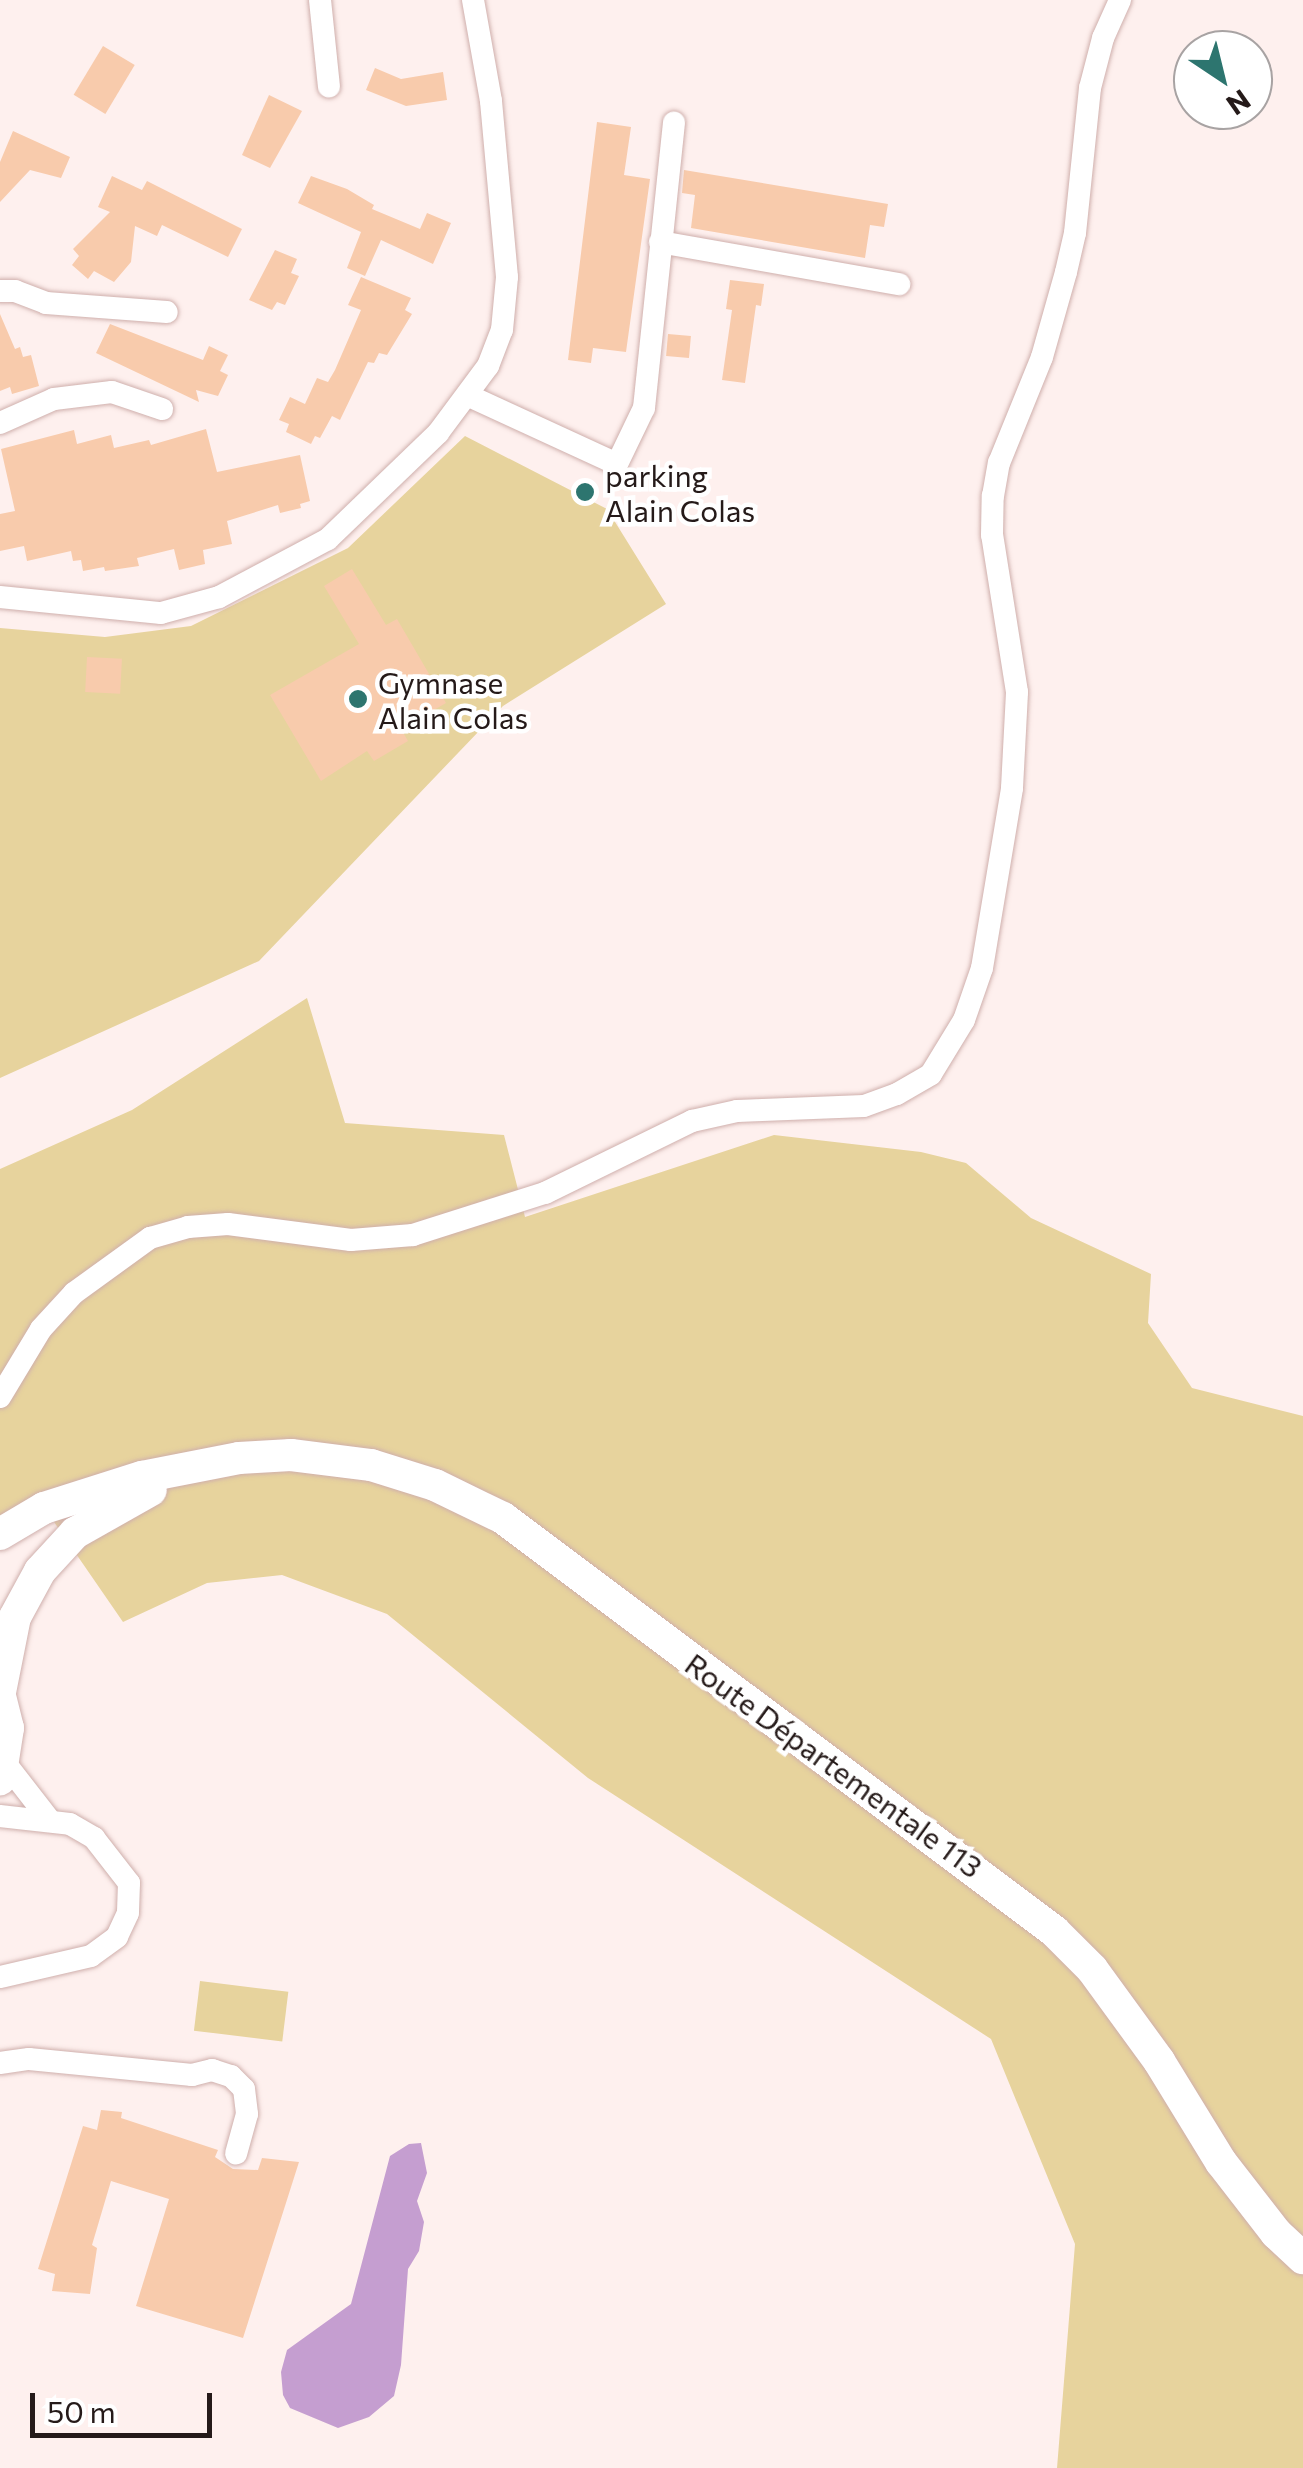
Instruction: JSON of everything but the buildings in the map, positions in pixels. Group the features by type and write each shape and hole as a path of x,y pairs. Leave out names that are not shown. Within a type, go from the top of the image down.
{"main road":[{"name":"Route Départementale 113","path":"0,1534 44,1508 142,1477 239,1458 290,1455 371,1464 434,1485 503,1518 1054,1931 1092,1969 1159,2060 1221,2162 1276,2233 1303,2258"},
{"name":"Route Départementale 113","path":"3,1771 8,1728 0,1694 15,1617 55,1552 126,1502 239,1458"}],"street":[{"path":"320,0 329,86"},
{"path":"0,597 162,613 219,597 328,539 425,446 467,394 488,366 502,330 508,277 490,101 473,0"},
{"path":"0,1396 40,1329 74,1292 150,1238 188,1227 228,1224 351,1240 413,1235 545,1193 692,1120 764,1108 864,1106 930,1074 964,1020 982,968 1012,788 1017,692 992,535 993,496 1006,443 1042,356 1066,272 1075,234 1090,88 1103,38 1120,0"},
{"path":"467,394 617,464 644,408 674,123"},
{"path":"660,242 898,284"},
{"path":"0,291 16,291 46,303 167,312"},
{"path":"0,423 54,400 112,392 162,409"},
{"path":"3,1771 48,1818"},
{"path":"0,1816 48,1818 94,1838 115,1860 129,1883 128,1913 118,1936 91,1956 0,1977"},
{"path":"0,2063 29,2059 192,2075 212,2070 231,2076 244,2090 247,2114 236,2154"}],"shaded area":[{"path":"465,436 607,509 666,604 503,706 259,961 0,1078 0,628 105,637 191,626 348,548"},
{"path":"307,998 345,1123 504,1135 525,1217 774,1135 921,1152 966,1163 1031,1218 1151,1274 1148,1323 1192,1388 1303,1416 1303,2468 1057,2468 1075,2244 991,2039 588,1778 387,1614 282,1575 207,1583 123,1622 41,1503 0,1528 0,1169 132,1110"},
{"path":"200,1981 288,1992 282,2041 194,2031"},
{"path":"421,2143 427,2173 417,2201 424,2222 419,2251 408,2269 401,2365 394,2396 369,2417 338,2428 290,2408 283,2395 281,2372 287,2350 351,2304 390,2156 409,2144"}],"place":[{"name":"parking Alain Colas","path":"585,492"},
{"name":"Gymnase Alain Colas","path":"358,699"}]}
